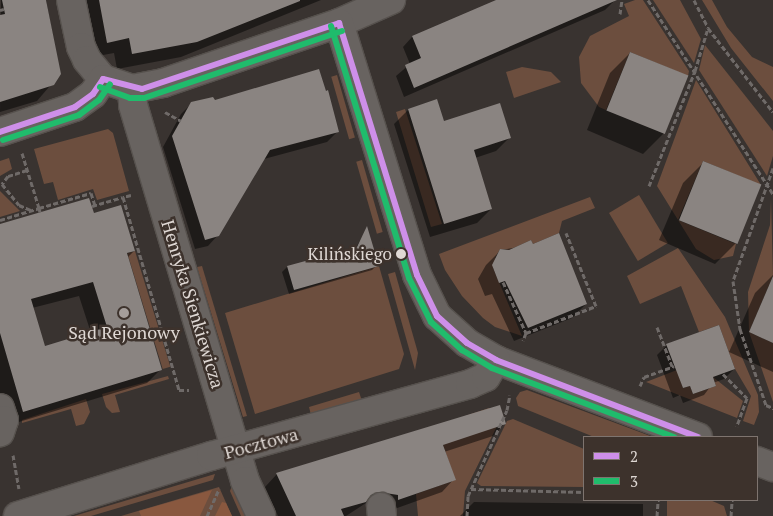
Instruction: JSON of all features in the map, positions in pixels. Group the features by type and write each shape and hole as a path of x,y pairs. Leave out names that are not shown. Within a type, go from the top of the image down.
{"street":[{"path":"71,0 81,47 90,65 103,79 132,89 163,83 339,24 391,0"},
{"path":"339,24 427,298 450,330 496,360 695,436"},
{"path":"10,140 75,107 93,94 103,79"},
{"name":"Henryka Sienkiewicza","path":"132,89 133,105 245,481 261,516"},
{"name":"Pocztowa","path":"18,516 26,511 470,384 486,377 496,360"},
{"path":"0,408 4,420 0,432"},
{"path":"758,460 773,467"},
{"path":"0,510 2,516"}],"path":[{"path":"620,14 622,0"},
{"path":"648,0 773,194"},
{"path":"694,0 708,28 773,112"},
{"path":"650,186 695,71 708,28"},
{"path":"165,112 181,121"},
{"path":"10,140 27,170 39,210"},
{"path":"773,168 733,281 740,329 766,405 773,408"},
{"path":"27,170 8,176 2,184 19,205 31,210"},
{"path":"0,220 31,210 39,210 91,193 93,206 133,194 131,186"},
{"path":"123,197 179,390 190,390 193,399"},
{"path":"526,333 596,306 566,233"},
{"path":"640,386 644,377 673,366 657,327"},
{"path":"723,374 747,398 737,426"},
{"path":"468,516 470,489 507,410"},
{"path":"207,516 220,481"},
{"path":"470,489 583,492"},
{"path":"657,516 658,501"},
{"path":"731,516 732,501"}],"shaded area":[{"path":"635,0 643,0 689,71 688,76 630,52 606,110 599,107 581,83 579,57 590,36 629,16 624,4"},
{"path":"653,0 680,0 701,39 694,63"},
{"path":"702,0 712,0 727,27 752,57 773,67 773,101 731,48"},
{"path":"705,45 773,131 773,156 767,176 699,70"},
{"path":"522,67 551,72 561,82 514,98 506,72"},
{"path":"337,75 355,137 349,139 331,77"},
{"path":"696,80 761,185 703,161 678,220 657,186"},
{"path":"405,109 442,224 431,227 396,112"},
{"path":"108,129 113,133 129,191 97,200 93,189 58,200 53,182 44,184 34,149"},
{"path":"9,158 12,169 0,176 0,161"},
{"path":"362,160 383,232 377,234 356,162"},
{"path":"0,191 20,211 0,217"},
{"path":"639,195 668,243 638,261 609,213"},
{"path":"590,197 595,208 562,221 559,233 533,244 531,240 509,250 500,249 495,258 500,265 493,268 522,336 495,327 483,318 462,296 445,270 439,254"},
{"path":"771,198 773,276 749,332 748,292 770,225"},
{"path":"678,220 736,244 733,256 714,260 696,249"},
{"path":"678,248 725,317 758,395 759,412 754,425 743,421 751,396 735,369 719,325 699,332 681,286 640,304 627,276"},
{"path":"135,251 170,367 163,369 127,253"},
{"path":"202,266 247,416 243,417 197,267"},
{"path":"379,266 404,354 399,369 255,414 225,313"},
{"path":"395,272 418,353 415,370 388,274"},
{"path":"749,332 773,343 773,402"},
{"path":"677,370 683,388 690,386 693,394 716,386 713,377 743,401 737,418 646,382"},
{"path":"168,376 169,379 115,395 120,412 112,413 106,407 102,394"},
{"path":"527,390 650,436 592,436 518,406 516,398 520,392"},
{"path":"359,392 362,401 311,415 309,407"},
{"path":"86,399 90,412 84,424 76,426 71,409 22,423 22,420"},
{"path":"489,408 499,413 501,418 465,491 463,516 418,516 416,494 455,480 443,445 465,416"},
{"path":"513,419 583,449 583,487 481,486 477,483 507,421"},
{"path":"215,474 213,480 91,516 74,516"},
{"path":"233,483 248,516 241,516 230,491"},
{"path":"219,487 232,516 121,516"},
{"path":"212,490 200,516 141,516 139,511"},
{"path":"667,501 712,501 724,506 727,516 667,516"},
{"path":"222,502 226,503 232,516 215,516"}],"building":[{"path":"2,0 46,0 61,74 54,85 0,102 0,15 5,14"},
{"path":"99,0 300,1 197,42 132,54 129,38 107,43"},
{"path":"496,0 617,0 414,88 405,65 421,58 412,36"},
{"path":"630,52 688,76 665,134 606,110"},
{"path":"319,69 326,91 328,90 339,132 270,150 219,236 205,240 172,136 191,102 213,97 215,100"},
{"path":"437,99 444,121 500,103 511,138 474,150 492,209 444,224 408,109"},
{"path":"703,161 761,185 737,244 679,220"},
{"name":"Sąd Rejonowy","path":"89,198 94,213 121,205 135,251 127,253 162,370 23,412 0,333 0,224","holes":["93,282 107,327 45,346 31,299"]},
{"path":"367,226 379,266 294,290 287,266 357,247"},
{"path":"559,233 587,304 528,328 505,281 499,283 492,265 500,249 509,250 531,240 533,244"},
{"path":"773,276 773,343 749,332"},
{"path":"719,325 735,369 713,377 716,386 693,394 690,386 683,388 666,344"},
{"path":"500,405 506,424 443,445 456,480 398,500 398,495 379,492 371,495 366,502 341,509 344,516 296,516 276,473"}],"transit line":[{"name":"2","path":"339,23 417,275 437,316 467,343 496,360 695,436"},
{"name":"2","path":"103,79 142,89 339,23"},
{"name":"3","path":"331,26 409,278 431,322 462,350 492,368 671,436"},
{"name":"3","path":"100,87 130,98 144,98 342,31"},
{"name":"2","path":"0,132 75,107 93,94 103,79"},
{"name":"3","path":"3,140 79,115 99,100 110,84"}],"place":[{"name":"Kilińskiego","path":"401,254"},
{"name":"Sąd Rejonowy","path":"124,313"}]}
